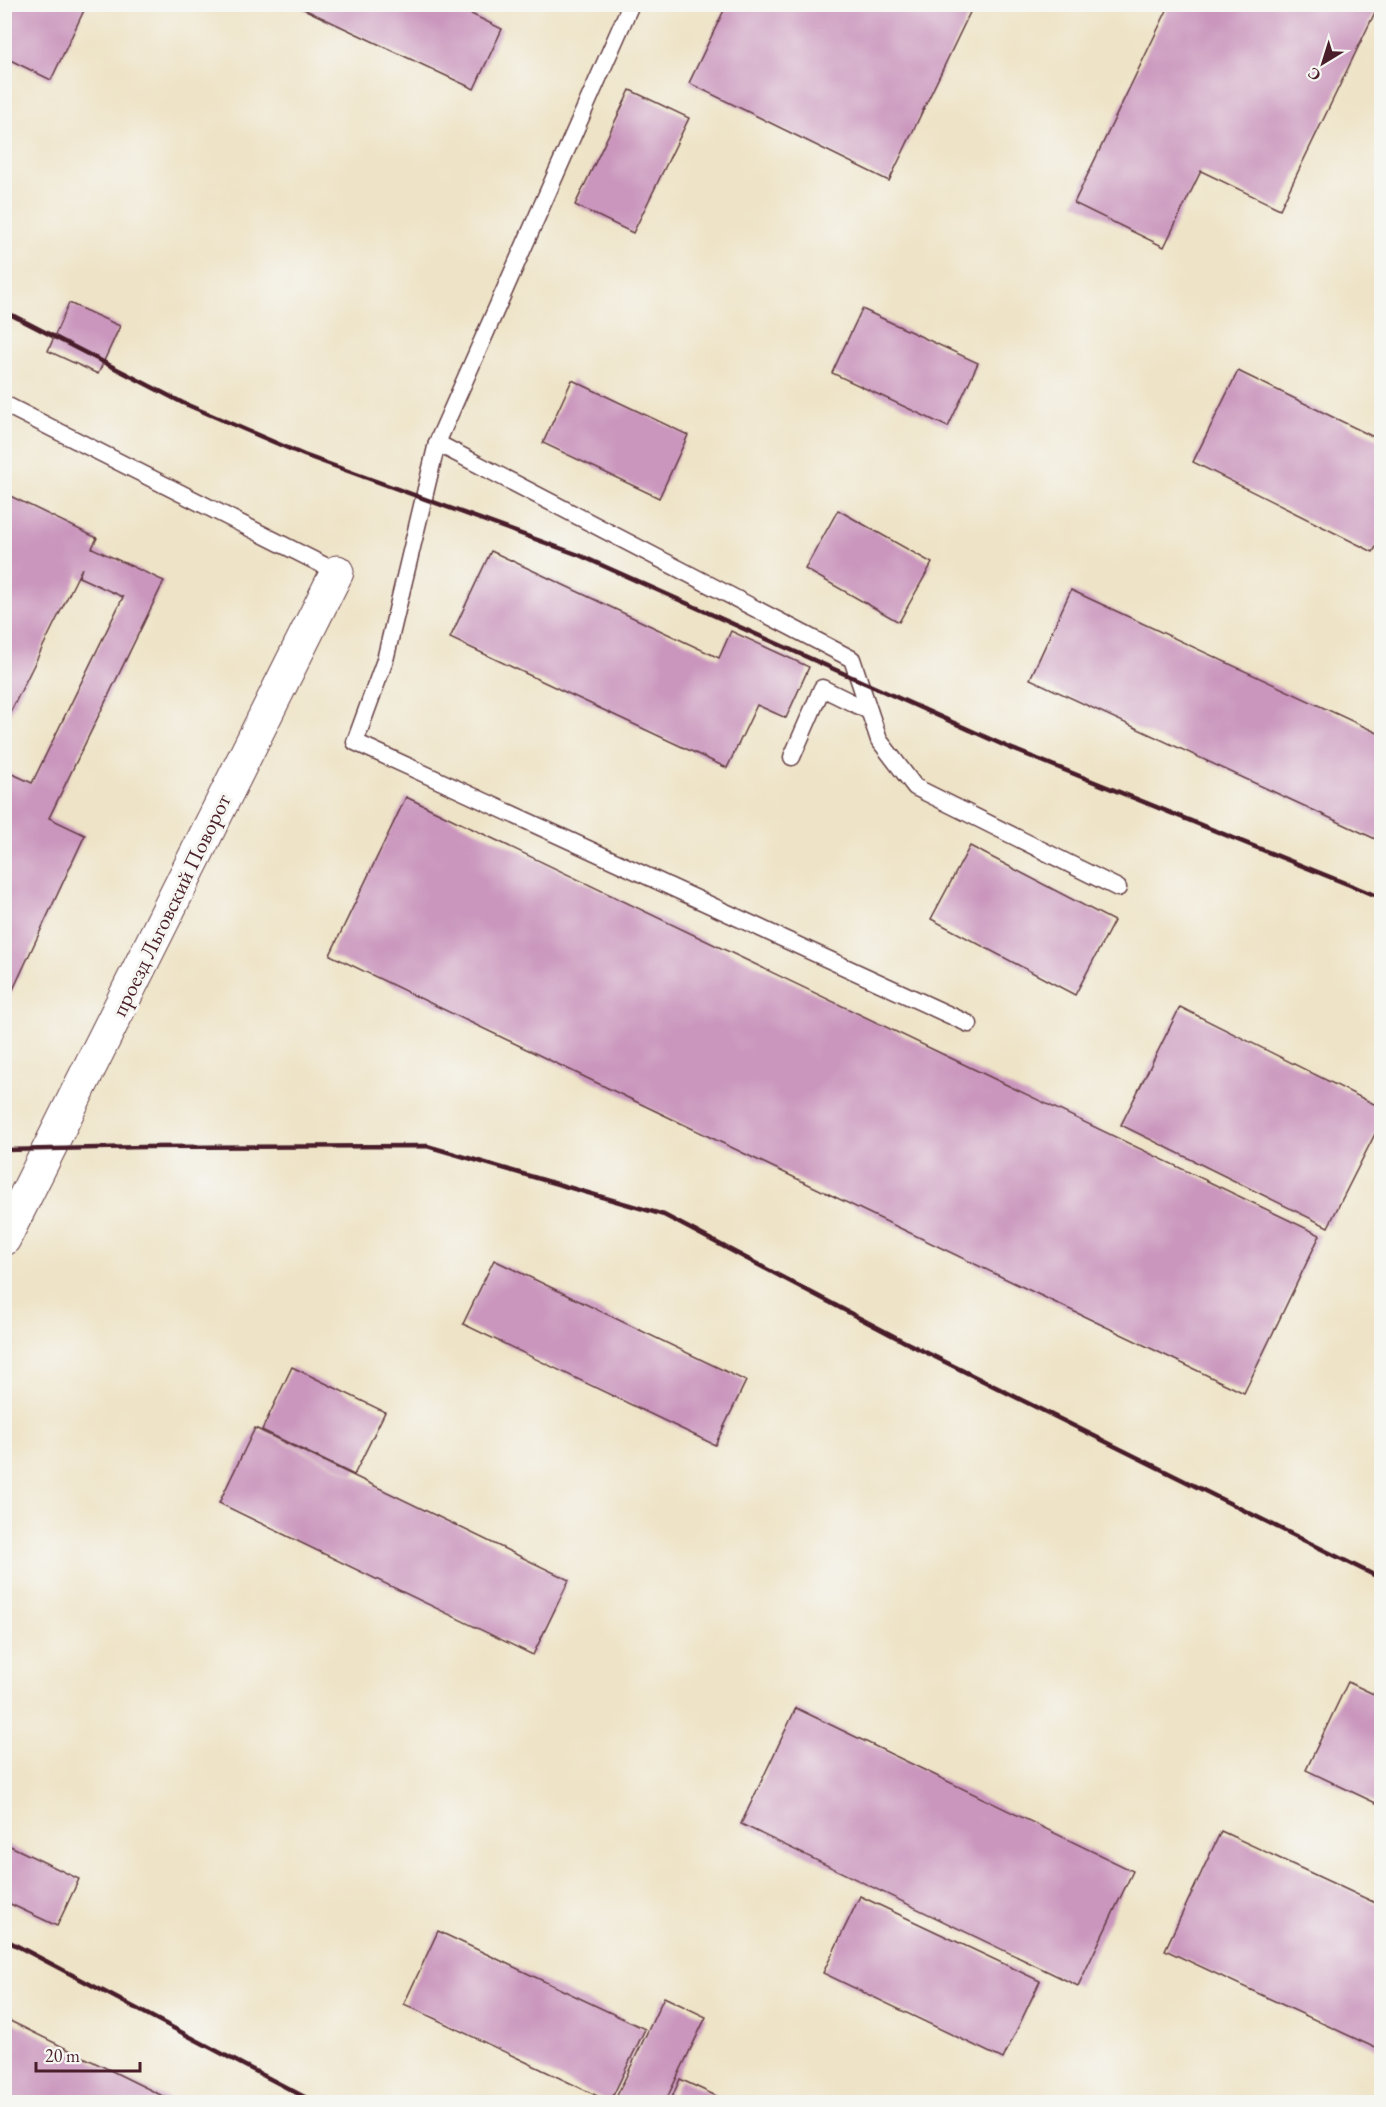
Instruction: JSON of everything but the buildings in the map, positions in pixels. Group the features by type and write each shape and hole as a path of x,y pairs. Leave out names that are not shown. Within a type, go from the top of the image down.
{"street":[{"name":"проезд Льговский Поворот","path":"4,1239 337,572"}],"lane":[{"path":"631,4 437,443 385,660 355,742 969,1024"},
{"path":"4,404 337,572"},
{"path":"437,443 852,659 879,740 915,787 1118,888"},
{"path":"792,757 822,688 869,711"}],"railway":[{"path":"4,311 183,403 304,455 579,555 1010,748 1382,898"},
{"path":"4,1150 427,1146 664,1215 905,1342 1382,1579"},
{"path":"4,1939 314,2102"}]}
